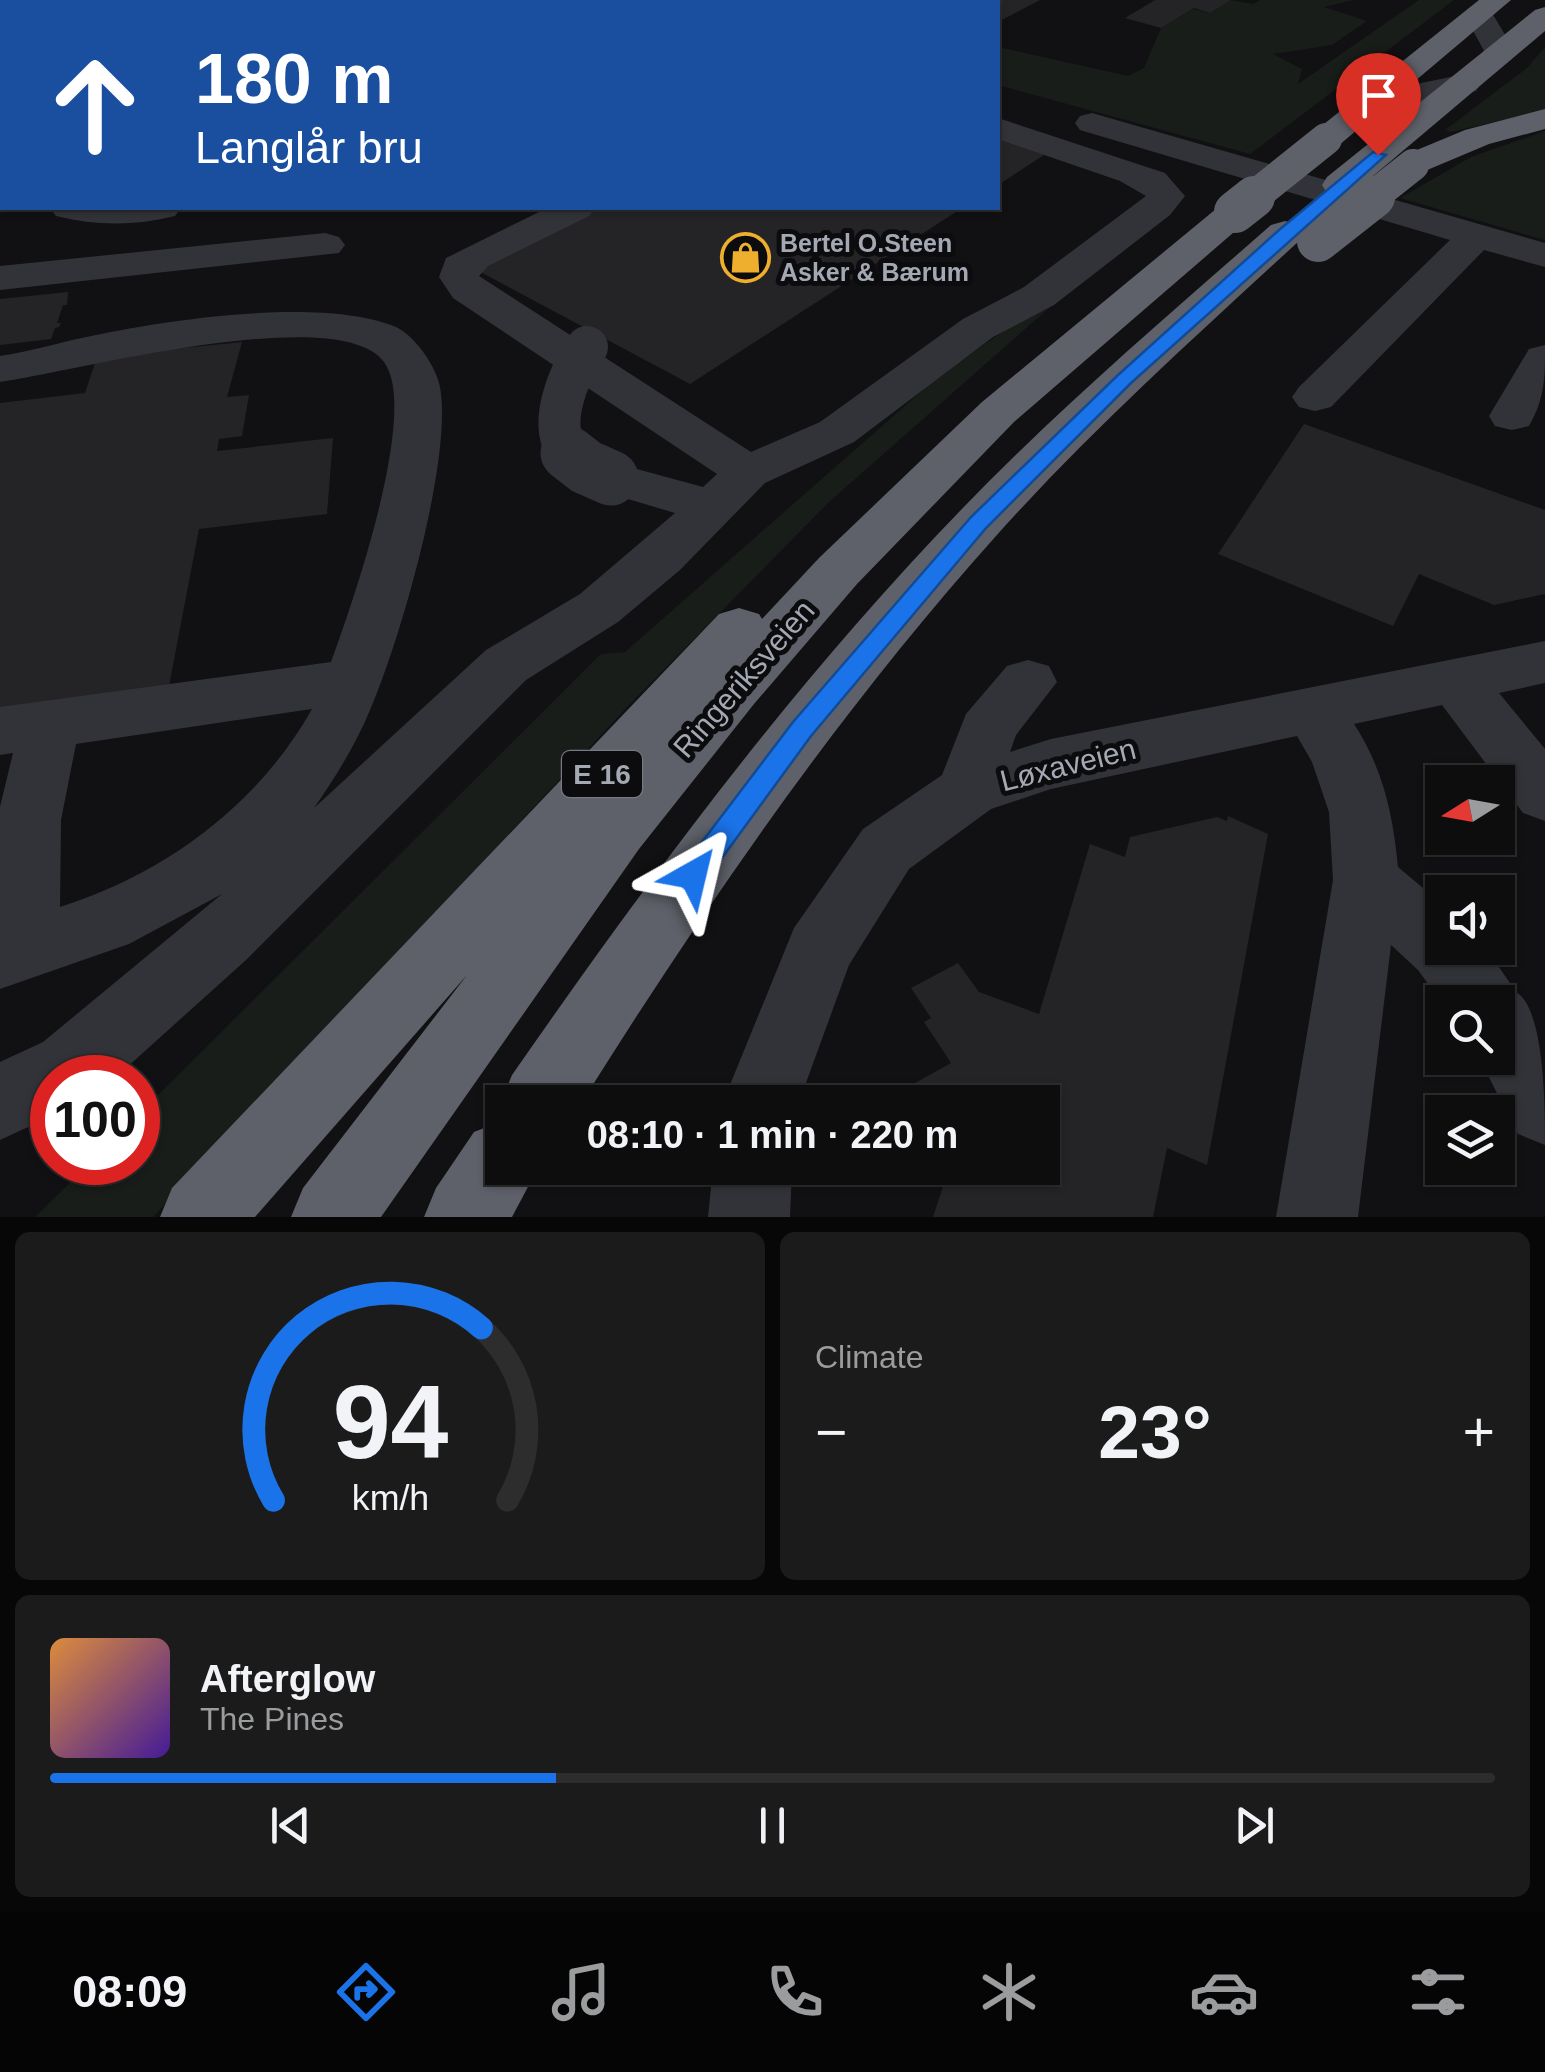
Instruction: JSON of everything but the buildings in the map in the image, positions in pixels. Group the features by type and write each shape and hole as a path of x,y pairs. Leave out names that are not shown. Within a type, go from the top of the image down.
{"highway":[{"name":"E 16","path":"1370,104 1488,7"},
{"path":"551,1085 693,875 802,729 979,522 1098,404 1165,379 1301,237 1396,160 1466,84 1545,16"},
{"name":"Ringeriksveien","path":"332,1217 616,830 733,688 838,572 1038,374 1370,104"},
{"path":"1396,160 1545,119"},
{"name":"E 16","path":"201,1217 584,792 806,556 971,399 1038,374"},
{"path":"466,1217 486,1185"}],"street":[{"path":"1488,7 1500,54"},
{"path":"1370,104 1466,84"},
{"path":"0,1102 69,1068 114,1032 222,938 506,665 599,608 661,557 729,489 838,432 978,328 1039,296 1157,207 1166,196 1116,148 1000,97"},
{"path":"1000,128 1116,148 1545,255"},
{"path":"79,210 100,214 141,210"},
{"path":"572,210 474,258 460,267 459,277 468,289 729,489"},
{"path":"1315,398 1477,235"},
{"path":"0,278 325,245"},
{"path":"0,369 108,345 280,328 358,330 381,336 397,348 417,382 418,439 382,588 351,681 341,710 322,744 264,823 185,882 128,914 70,938 13,954 29,820 25,728 351,681"},
{"path":"587,347 571,370 558,431 562,447 578,463 611,478 729,489"},
{"path":"1512,416 1545,358"},
{"name":"Løxaveien","path":"767,1085 818,950 886,850 969,790 1052,764 1545,662"},
{"path":"1456,681 1545,795"},
{"path":"969,790 981,742 995,712 1028,682"},
{"path":"1312,711 1341,755 1361,812 1366,880 1317,1217"},
{"path":"1366,880 1425,931"},
{"path":"1457,965 1472,985"},
{"path":"1515,1051 1545,1108"},
{"path":"749,1217 751,1185"}],"shaded area":[{"path":"1231,0 1253,4 1260,0 1354,0 1324,7 1367,21 1332,45 1273,54 1302,69 1298,84 1419,0 1454,0 1250,154 1000,86 1000,47 1128,76 1144,68 1161,28 1193,9 1210,13"},
{"path":"1545,47 1545,110 1451,132 1445,130 1527,68"},
{"path":"1545,131 1545,240 1400,198 1471,157"},
{"path":"1049,308 829,502 627,707 153,1217 35,1217 68,1185 160,1185 160,1093 601,654 625,652 940,375 1011,326"}],"place":[{"name":"Bertel O.Steen Asker & Bærum","path":"745,257"}],"route":[{"path":"693,875 802,729 979,522 1124,379 1285,233 1378,155"}]}
